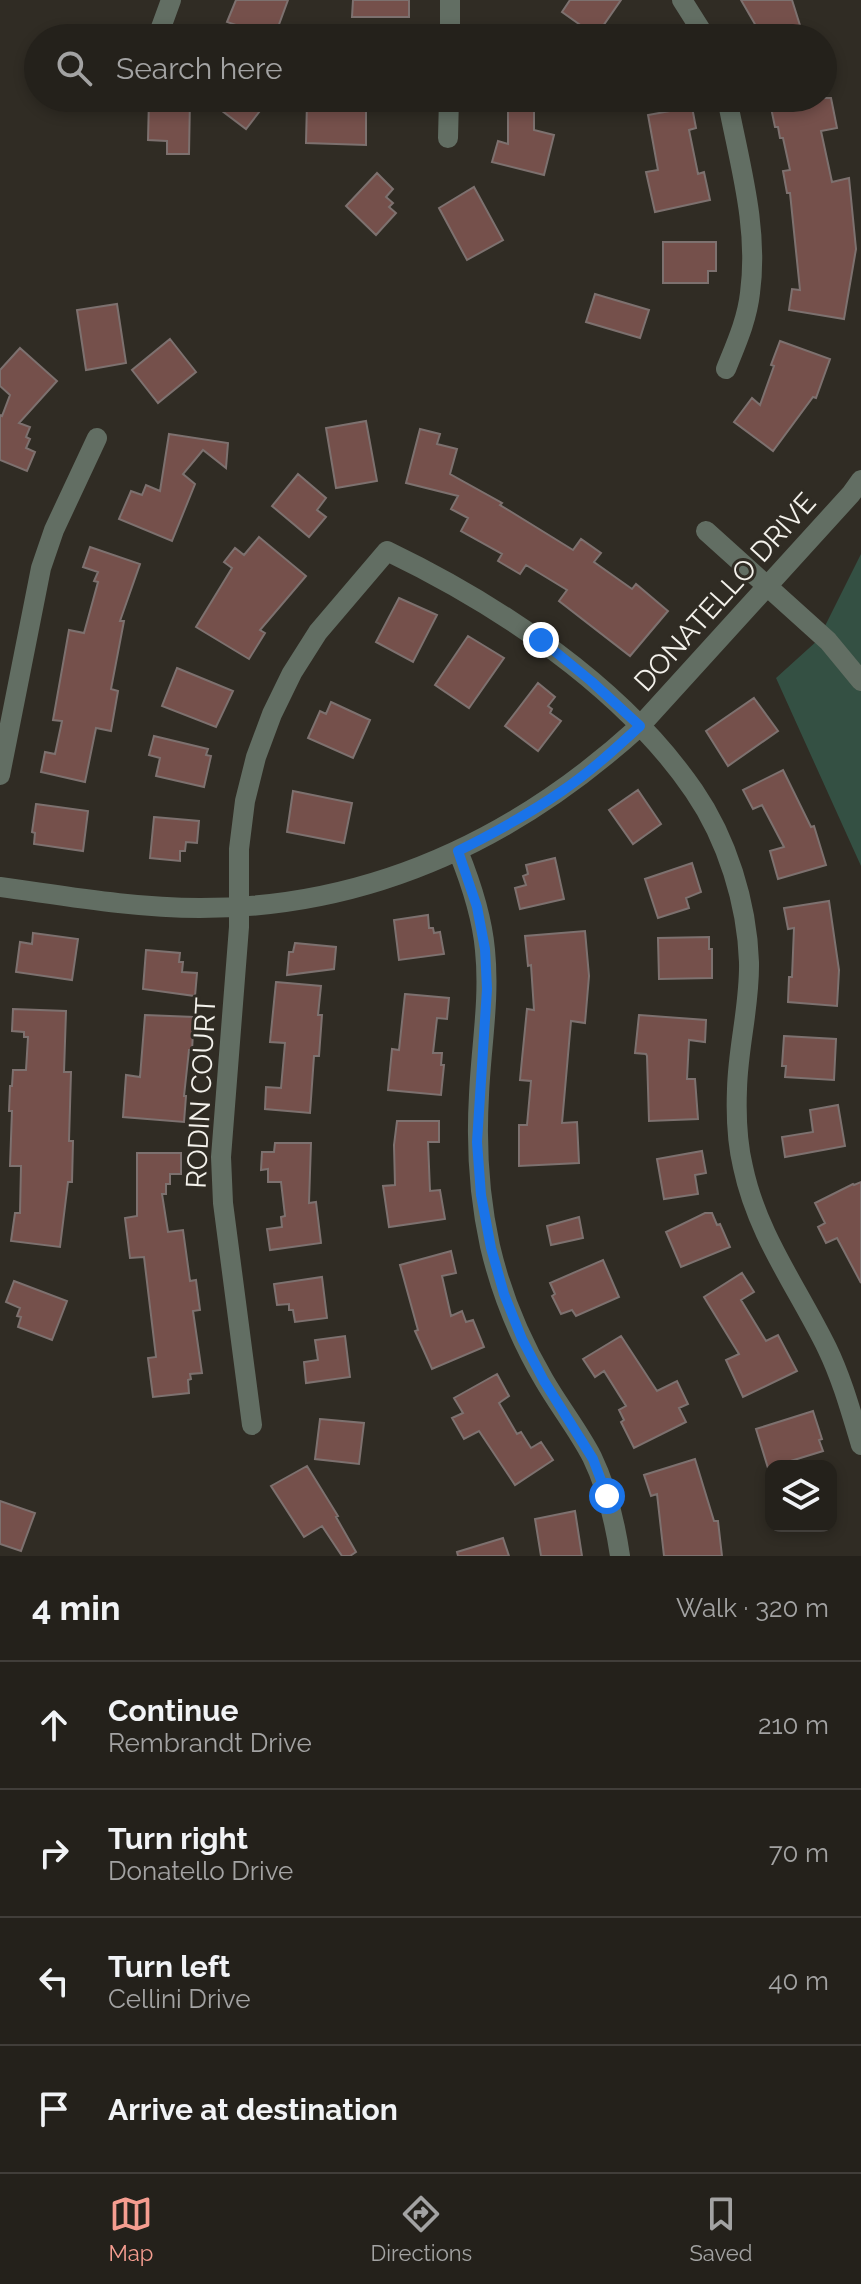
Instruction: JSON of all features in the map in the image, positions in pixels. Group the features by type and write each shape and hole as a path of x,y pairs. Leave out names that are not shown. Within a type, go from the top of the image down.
{"street":[{"path":"162,24 171,0"},
{"path":"450,0 450,24"},
{"path":"682,0 697,24"},
{"path":"448,138 449,112"},
{"path":"726,369 741,333 750,295 753,257 750,220 730,112"},
{"path":"0,775 6,712 41,568 97,438"},
{"name":"DONATELLO DRIVE","path":"0,887 139,906 239,907 353,888 409,871 458,851 563,791 640,726 861,480"},
{"path":"706,531 828,641 861,681"},
{"name":"RODIN COURT","path":"252,1425 223,1203 221,1157 239,927 239,849 245,801 256,757 292,673 318,632 387,551 476,597 541,640 640,726"},
{"path":"640,726 696,793 717,831 733,874 744,916 749,961 748,1006 737,1086 737,1129 743,1166 754,1207 770,1246 828,1351 861,1445"},
{"path":"458,851 477,907 485,949 487,989 477,1142 481,1195 491,1248 504,1294 522,1339 544,1381 593,1459 607,1496 620,1556"}],"green space":[{"path":"861,554 861,866 776,678 818,640"}],"building":[{"path":"236,0 288,0 279,24 227,22"},
{"path":"353,0 409,0 409,17 352,17"},
{"path":"570,0 621,0 604,24 579,24 562,12"},
{"path":"741,0 792,0 800,24 755,24"},
{"path":"149,112 190,112 189,154 167,154 167,141 148,140"},
{"path":"224,112 259,112 246,129"},
{"path":"307,112 366,112 366,145 306,143"},
{"path":"508,112 534,112 534,130 554,135 544,175 492,162 498,141 508,144"},
{"path":"693,112 696,128 689,130 698,174 704,172 710,200 655,212 646,172 658,170 648,115"},
{"path":"772,112 834,112 837,128 821,131 832,182 849,178 856,249 844,319 789,310 792,289 800,290 790,193 787,193 783,171 790,170 783,138 780,138 778,127 775,127"},
{"path":"377,173 393,189 386,197 393,203 389,207 396,213 376,235 346,206"},
{"path":"474,187 503,240 467,260 439,208"},
{"path":"663,242 716,242 716,271 708,271 708,283 663,283"},
{"path":"595,294 649,310 640,338 586,322"},
{"path":"117,304 126,363 86,370 77,310"},
{"path":"170,339 196,372 158,403 132,370"},
{"path":"780,341 830,359 816,398 813,397 773,451 734,422 752,398 760,405"},
{"path":"20,348 57,381 19,423 30,427 26,448 35,452 27,471 0,460 0,415 10,395 0,386 0,370"},
{"path":"366,421 377,481 336,488 326,428"},
{"path":"420,429 440,434 437,444 457,449 450,474 502,503 500,505 573,550 581,539 601,553 594,562 632,589 636,584 668,611 630,656 559,601 567,590 526,565 520,574 498,561 502,554 461,531 468,518 451,509 458,496 406,483"},
{"path":"169,434 228,443 226,468 203,450 183,474 195,484 172,541 119,519 131,491 142,495 146,485 160,491"},
{"path":"298,474 326,498 317,510 326,517 309,537 272,506"},
{"path":"259,537 306,576 260,630 265,633 249,659 196,627 232,568 224,562 235,548 244,555"},
{"path":"90,547 140,564 120,621 124,621 111,689 118,691 111,731 96,728 85,782 41,772 45,752 55,754 62,721 53,720 69,630 84,633 98,582 94,581 98,572 83,567"},
{"path":"399,598 437,615 413,662 376,642"},
{"path":"468,636 504,658 469,708 435,685"},
{"path":"177,668 233,691 216,727 162,706"},
{"path":"538,683 555,697 548,706 552,709 550,713 561,721 538,751 505,726"},
{"path":"754,698 778,731 728,766 706,731"},
{"path":"331,702 370,720 353,758 308,738 320,711 326,714"},
{"path":"154,736 208,749 206,755 211,756 204,787 156,776 160,758 149,755"},
{"path":"783,770 811,827 814,826 826,865 778,879 770,851 784,847 762,805 753,809 743,790"},
{"path":"638,790 661,824 633,844 609,810"},
{"path":"293,791 352,803 344,843 287,832"},
{"path":"36,804 88,811 83,851 34,844 35,833 32,832"},
{"path":"154,817 199,821 197,843 186,842 185,851 180,851 180,861 150,858"},
{"path":"555,858 564,899 520,909 515,888 526,885 523,876 528,874 526,865"},
{"path":"692,863 701,892 686,898 689,908 658,918 645,879"},
{"path":"829,901 839,970 837,1006 788,1002 794,928 788,929 784,908"},
{"path":"428,915 429,928 433,928 434,933 440,932 444,954 399,960 394,920"},
{"path":"585,931 589,976 585,1023 571,1021 562,1123 577,1122 579,1163 519,1166 519,1125 527,1125 531,1081 520,1080 522,1059 527,1009 534,1010 531,965 528,966 525,936"},
{"path":"33,933 78,939 72,980 16,972 20,942 32,944"},
{"path":"709,937 712,978 659,979 658,938"},
{"path":"295,943 336,947 334,969 287,975 289,952 293,952"},
{"path":"146,950 180,953 182,972 197,973 195,996 143,989"},
{"path":"276,982 321,986 319,1056 314,1056 310,1113 265,1109 266,1087 281,1088 285,1043 270,1042"},
{"path":"405,994 449,998 447,1019 437,1018 433,1053 442,1053 441,1095 388,1090 392,1049 399,1050"},
{"path":"13,1009 66,1011 64,1072 71,1072 69,1141 73,1141 72,1182 68,1182 60,1247 11,1241 15,1213 20,1213 21,1166 10,1166 10,1086 13,1070 26,1070 28,1037 24,1037 24,1032 12,1031"},
{"path":"145,1015 194,1017 184,1096 184,1122 123,1117 126,1075 140,1077"},
{"path":"639,1015 706,1020 705,1042 689,1040 687,1079 695,1079 698,1119 649,1121 647,1056 635,1053"},
{"path":"784,1036 836,1039 834,1080 785,1077 786,1066 782,1066"},
{"path":"838,1105 845,1146 785,1157 782,1137 813,1132 810,1110"},
{"path":"397,1121 439,1121 439,1142 428,1142 430,1191 440,1190 445,1219 389,1227 383,1186 395,1185"},
{"path":"275,1143 311,1143 309,1203 316,1202 321,1243 270,1250 267,1229 282,1227 281,1217 285,1216 281,1182 268,1182 268,1169 261,1170 262,1152 274,1152"},
{"path":"702,1151 706,1173 695,1175 698,1194 664,1199 657,1159"},
{"path":"137,1153 181,1153 181,1174 170,1174 166,1194 162,1194 168,1232 183,1230 190,1281 196,1280 200,1310 193,1311 202,1373 190,1374 189,1393 153,1397 148,1358 156,1357 144,1257 130,1258 125,1218 137,1216"},
{"path":"861,1182 861,1283 837,1238 826,1243 818,1227 825,1223 815,1203"},
{"path":"705,1213 712,1213 730,1247 681,1267 666,1232"},
{"path":"579,1217 583,1238 551,1245 547,1226"},
{"path":"451,1251 456,1273 442,1276 451,1316 462,1311 466,1322 473,1320 484,1347 432,1369 415,1331 418,1330 400,1265"},
{"path":"603,1260 619,1297 576,1316 572,1310 561,1314 552,1296 555,1294 550,1283"},
{"path":"742,1273 754,1292 741,1300 766,1341 778,1335 797,1371 743,1397 726,1360 739,1354 704,1297"},
{"path":"322,1277 327,1318 295,1322 289,1304 277,1305 274,1284"},
{"path":"14,1281 67,1301 52,1340 18,1327 20,1308 6,1302"},
{"path":"345,1336 350,1377 306,1383 304,1362 318,1360 315,1340"},
{"path":"621,1336 657,1391 677,1381 688,1404 679,1408 686,1422 634,1448 621,1422 624,1420 619,1410 626,1406 604,1371 595,1377 583,1359"},
{"path":"497,1374 509,1396 499,1403 517,1434 521,1432 531,1448 541,1442 553,1460 515,1485 479,1431 464,1439 452,1418 463,1413 454,1398"},
{"path":"813,1411 823,1451 794,1460 766,1460 756,1429"},
{"path":"320,1419 364,1423 359,1464 315,1459"},
{"path":"695,1459 714,1521 718,1521 722,1556 664,1556 657,1494 651,1496 644,1475"},
{"path":"307,1466 356,1552 350,1556 342,1556 322,1526 304,1537 271,1486"},
{"path":"0,1501 35,1513 21,1551 0,1544"},
{"path":"575,1511 582,1556 541,1556 535,1519"},
{"path":"503,1538 509,1556 458,1556 457,1552"}],"route":[{"path":"541,640 640,726 563,791 458,851 477,907 485,949 487,989 477,1142 481,1195 504,1294 522,1339 544,1381 593,1459 607,1496"}]}
